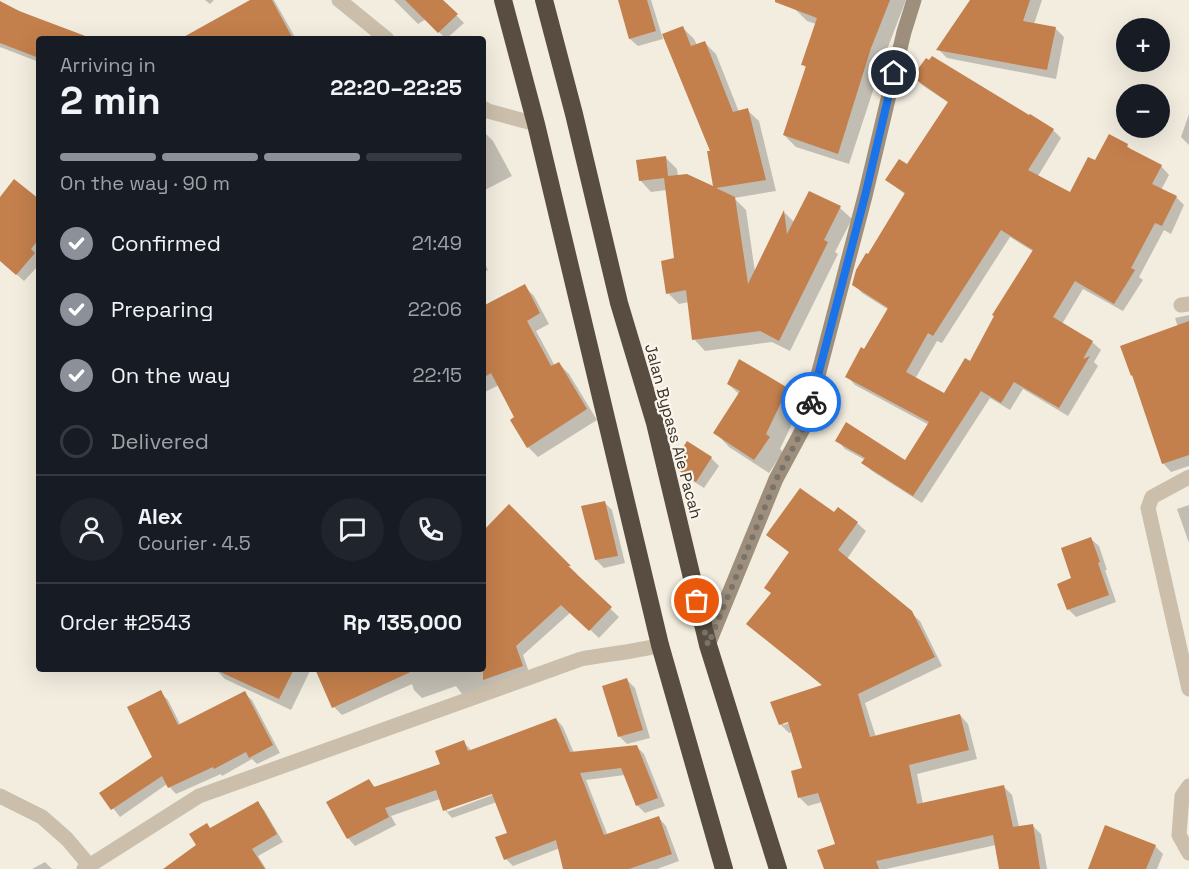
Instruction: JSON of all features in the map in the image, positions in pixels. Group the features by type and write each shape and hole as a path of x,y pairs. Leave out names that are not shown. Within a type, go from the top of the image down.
{"highway":[{"path":"503,0 536,124 660,645 724,869"},
{"name":"Jalan Bypass Aie Pacah","path":"544,0 619,303 655,423 708,645 778,869"}],"street":[{"path":"339,0 383,36"},
{"path":"708,645 776,480 805,425 914,0"},
{"path":"486,110 536,124"},
{"path":"1189,477 1152,497 1148,508 1189,689"},
{"path":"0,796 42,817 67,839 87,867 200,796 581,659 618,651 643,650 660,645"},
{"path":"1189,786 1182,796 1179,835 1189,853"}],"building":[{"path":"250,0 272,0 291,36 185,36"},
{"path":"405,0 443,0 458,14 438,33"},
{"path":"618,0 647,0 656,31 629,39"},
{"path":"775,0 890,0 871,48 838,154 783,135 806,66 801,65 817,18 775,2"},
{"path":"970,0 1030,0 1023,21 1056,27 1047,70 936,50"},
{"path":"0,1 19,11 85,36 36,36 36,57 0,43"},
{"path":"683,26 691,46 705,41 733,112 748,108 766,180 716,188 735,197 748,284 784,210 787,234 809,191 841,206 824,240 828,242 779,341 760,331 692,340 686,290 666,294 661,261 674,258 664,178 639,181 636,160 666,156 668,176 687,174 713,186 707,151 710,151 662,34"},
{"path":"932,56 1054,129 1028,170 1070,192 1088,157 1095,160 1109,134 1128,144 1127,147 1162,165 1152,184 1177,196 1162,226 1155,223 1131,268 1135,270 1114,304 1075,281 1053,317 1093,341 1083,359 1090,356 1059,408 1014,382 1001,403 981,391 913,496 861,463 865,458 835,441 846,422 905,460 929,422 845,377 861,347 864,349 888,308 852,285 856,270 905,193 885,180 899,159 907,164 948,102 912,77 926,58 929,60","holes":["1001,230 1033,250 992,315 994,316 970,361 965,358 944,393 906,372 928,333 933,336"]},
{"path":"14,179 36,197 36,243 31,249 35,253 16,275 0,261 0,197"},
{"path":"525,284 540,313 527,321 551,366 559,362 587,409 527,448 510,420 514,417 491,373 486,376 486,304"},
{"path":"1189,321 1189,455 1162,464 1120,346"},
{"path":"739,359 788,388 766,434 770,437 754,460 713,433 740,391 727,384"},
{"path":"687,441 712,457 696,482 678,470 675,460"},
{"path":"800,488 834,512 838,507 858,522 838,550 912,611 935,657 858,694 870,737 960,714 969,750 909,765 917,804 1004,785 1013,827 1033,824 1040,869 999,869 993,835 876,861 879,869 824,869 817,850 835,844 818,793 798,798 791,771 802,768 788,722 779,725 770,702 822,685 746,624 771,593 764,588 789,552 766,535"},
{"path":"605,501 618,556 595,560 581,506"},
{"path":"509,504 571,566 568,566 612,607 589,631 561,605 516,646 523,666 483,680 483,672 486,672 486,528"},
{"path":"1091,537 1109,595 1067,610 1057,584 1071,578 1061,548"},
{"path":"220,672 292,672 279,699"},
{"path":"316,672 410,672 332,708"},
{"path":"627,678 643,730 618,737 602,686"},
{"path":"161,690 178,725 245,691 273,745 249,758 246,752 214,769 213,767 168,788 162,776 111,810 99,793 152,757 127,707"},
{"path":"556,718 570,752 637,745 658,798 636,806 621,768 580,773 604,835 659,816 672,854 629,869 563,869 556,840 504,860 495,837 507,833 492,794 443,811 436,790 385,808 389,817 347,839 326,802 369,779 374,787 440,764 435,751 464,740 468,751"},
{"path":"258,801 277,834 252,849 265,869 163,869 196,845 189,834 207,823 210,828"},
{"path":"1105,825 1156,845 1146,869 1088,869"}],"way so far":[{"path":"697,601 708,645 776,480 805,425 811,402"}],"route":[{"path":"811,402 865,196 894,73"}]}
